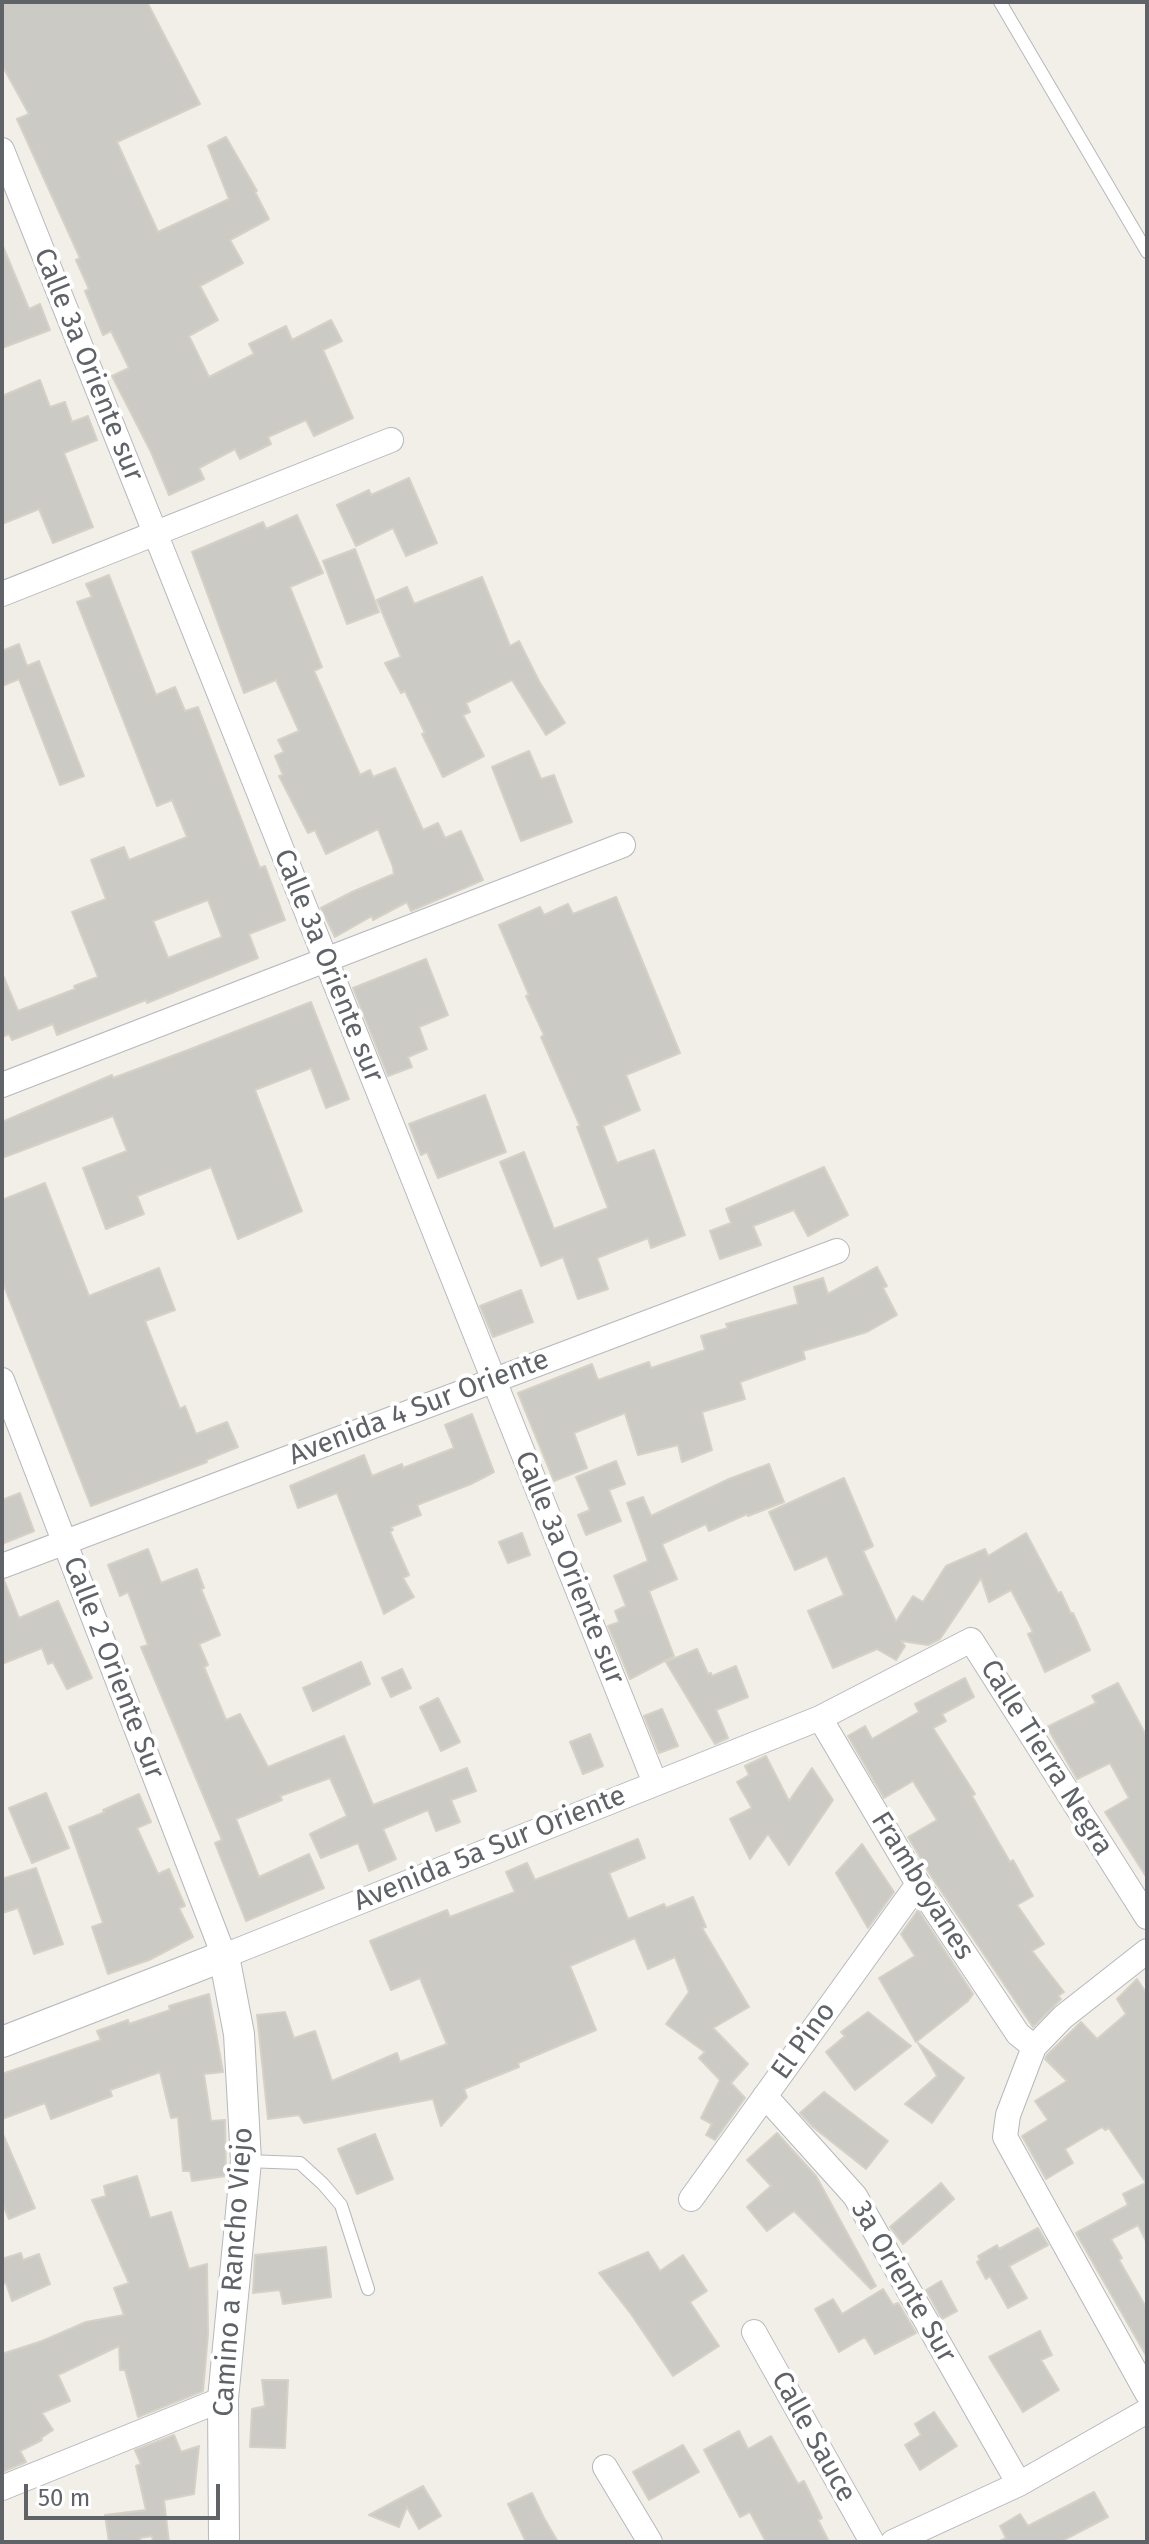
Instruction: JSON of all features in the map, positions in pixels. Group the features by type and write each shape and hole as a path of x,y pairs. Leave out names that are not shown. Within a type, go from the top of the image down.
{"street":[{"name":"Calle 3a Oriente sur","path":"2,150 655,1783"},
{"path":"2,594 391,440"},
{"path":"2,1085 623,845"},
{"name":"Avenida 4 Sur Oriente","path":"2,1566 837,1251"},
{"name":"Calle 2 Oriente Sur","path":"2,1380 224,1956"},
{"name":"Avenida 5a Sur Oriente","path":"2,2042 820,1718 971,1640"},
{"name":"Calle Tierra Negra","path":"971,1640 1147,1917"},
{"name":"Framboyanes","path":"820,1718 918,1884 1018,2034 1034,2047"},
{"name":"El Pino","path":"691,2199 918,1884"},
{"path":"1147,1951 1063,2017 1034,2047 1008,2115 1005,2137 1147,2393"},
{"name":"Camino a Rancho Viejo","path":"224,1956 239,2034 246,2161 223,2399 224,2542"},
{"name":"3a Oriente Sur","path":"765,2096 855,2196 1019,2484"},
{"name":"Calle Sauce","path":"754,2332 872,2542"},
{"path":"2,2488 223,2399"},
{"path":"893,2542 1019,2484 1147,2411"},
{"path":"605,2467 650,2542"}],"lane":[{"path":"1000,2 1147,252"},
{"path":"246,2161 300,2163 323,2184 341,2205 368,2289"}],"building":[{"path":"2,2 147,2 200,104 117,142 158,232 229,199 208,146 226,137 269,219 230,240 243,263 200,286 218,320 189,336 209,377 254,354 249,344 286,326 292,340 331,320 342,341 323,350 353,418 314,436 306,420 268,437 271,444 240,459 235,449 199,468 204,479 169,495 112,376 129,368 111,331 103,335 85,291 89,289 76,260 80,258 17,119 29,114 2,65"},
{"path":"2,244 29,309 40,304 50,330 2,348"},
{"path":"40,380 50,407 65,402 72,422 88,416 97,440 64,453 93,527 53,543 39,509 2,524 2,396"},
{"path":"409,478 437,543 406,556 393,528 356,546 337,505 369,490 371,495"},
{"path":"297,515 323,573 290,587 322,667 314,671 360,775 370,770 373,777 395,768 423,830 438,823 445,838 461,831 483,880 411,911 407,902 373,920 372,916 335,937 321,908 394,874 393,867 378,829 326,854 315,830 308,833 279,776 283,775 275,756 284,752 278,740 299,731 276,680 244,693 192,552 263,522 266,529"},
{"path":"355,549 379,612 347,624 323,561"},
{"path":"109,575 156,695 175,687 185,711 198,707 260,868 265,866 285,920 249,934 258,958 57,1035 53,1024 12,1040 9,1034 2,1037 2,973 18,1011 98,977 72,912 106,899 91,860 124,847 129,860 187,837 172,800 157,806 77,602 92,597 86,584","holes":["208,900 222,937 168,958 153,921"]},
{"path":"482,577 510,646 519,641 565,723 546,735 512,680 466,703 470,712 463,715 484,756 443,777 405,691 401,693 385,663 401,657 377,600 407,587 414,604"},
{"path":"19,644 27,666 39,661 84,776 60,785 19,679 2,686 2,651"},
{"path":"529,751 541,779 554,775 572,822 521,841 492,767"},
{"path":"616,897 680,1053 626,1075 640,1110 603,1126 617,1163 654,1150 685,1235 651,1248 648,1238 597,1258 608,1289 578,1299 563,1257 541,1266 500,1162 524,1152 554,1229 608,1208 577,1127 580,1126 541,1037 544,1035 526,996 529,995 499,925 540,907 544,915 568,904 573,914"},
{"path":"426,959 448,1015 419,1027 427,1049 408,1057 412,1067 388,1076 353,988"},
{"path":"311,1002 349,1099 326,1108 311,1068 255,1090 302,1211 238,1239 211,1167 137,1196 144,1214 106,1229 83,1168 127,1151 113,1116 2,1158 2,1122 112,1075 113,1078"},
{"path":"485,1095 506,1152 438,1178 427,1152 421,1155 409,1124"},
{"path":"824,1167 848,1215 808,1236 794,1210 753,1226 761,1245 720,1259 710,1231 731,1223 726,1209"},
{"path":"45,1183 89,1296 159,1268 175,1310 145,1321 180,1409 185,1406 196,1434 227,1422 238,1447 91,1506 2,1281 2,1200"},
{"path":"877,1267 887,1286 883,1288 897,1315 867,1332 803,1351 805,1359 740,1382 745,1399 702,1412 712,1450 682,1462 678,1445 638,1455 625,1413 574,1433 587,1468 554,1481 518,1393 592,1364 598,1380 649,1362 651,1368 705,1350 701,1336 728,1328 726,1324 798,1304 794,1287 823,1278 828,1294"},
{"path":"521,1290 533,1322 493,1337 480,1306"},
{"path":"472,1414 494,1472 417,1505 421,1515 391,1527 393,1530 390,1532 409,1575 403,1578 414,1597 384,1614 337,1493 298,1508 290,1486 364,1455 372,1476 402,1464 403,1468 454,1448 445,1425"},
{"path":"616,1461 625,1484 609,1490 621,1521 586,1535 578,1515 590,1510 576,1477"},
{"path":"769,1464 784,1502 709,1531 706,1524 662,1544 677,1579 649,1591 674,1656 630,1679 608,1626 619,1622 615,1611 626,1606 614,1576 648,1561 627,1503 643,1497 651,1516 729,1479"},
{"path":"844,1478 873,1546 863,1551 896,1622 913,1596 923,1602 946,1566 985,1549 988,1556 1026,1533 1058,1593 1061,1592 1073,1613 1090,1650 1045,1672 1028,1634 1033,1632 1011,1590 989,1602 981,1578 940,1639 928,1645 901,1641 905,1646 896,1660 877,1649 833,1668 808,1611 844,1595 827,1556 795,1570 769,1512"},
{"path":"20,1493 34,1531 2,1544 2,1500"},
{"path":"522,1533 530,1555 508,1563 499,1542"},
{"path":"148,1549 161,1583 197,1569 204,1588 201,1589 220,1635 199,1644 208,1665 204,1667 226,1720 240,1714 268,1767 344,1736 373,1805 467,1768 476,1791 451,1800 460,1822 436,1831 428,1810 383,1829 396,1859 369,1871 358,1843 321,1858 310,1834 347,1816 330,1778 280,1796 282,1800 236,1819 259,1877 309,1854 324,1888 246,1921 215,1843 222,1840 141,1647 148,1645 128,1592 120,1596 108,1565"},
{"path":"4,1580 19,1618 58,1601 92,1678 67,1689 53,1662 48,1664 42,1648 2,1664"},
{"path":"697,1649 708,1674 712,1676 736,1666 748,1697 716,1710 728,1738 715,1744 666,1662"},
{"path":"361,1662 370,1684 313,1711 303,1688"},
{"path":"402,1669 411,1688 391,1697 382,1678"},
{"path":"965,1678 974,1697 942,1714 946,1721 933,1728 1033,1896 1017,1905 1044,1944 1032,1951 1064,1992 1033,2027 908,1837 937,1820 913,1781 884,1798 848,1736 865,1726 872,1739 919,1712 915,1704"},
{"path":"1118,1683 1147,1737 1147,1878 1105,1812 1129,1798 1110,1763 1077,1779 1047,1727 1096,1703 1092,1696"},
{"path":"438,1698 460,1742 441,1751 420,1707"},
{"path":"662,1709 678,1746 659,1753 644,1716"},
{"path":"590,1734 603,1766 583,1774 570,1742"},
{"path":"766,1756 789,1801 812,1768 833,1800 789,1865 768,1834 750,1859 730,1819 752,1808 737,1782 749,1775 745,1766"},
{"path":"46,1793 69,1848 32,1863 9,1808"},
{"path":"139,1794 151,1822 137,1828 158,1874 169,1869 185,1906 179,1908 193,1937 149,1960 108,1974 92,1927 103,1923 69,1827"},
{"path":"638,1839 645,1858 609,1873 628,1919 664,1904 666,1908 693,1897 706,1927 702,1928 749,2007 713,2028 748,2064 731,2083 745,2098 715,2140 706,2135 712,2124 701,2118 720,2080 699,2058 705,2052 666,2024 689,1992 675,1957 648,1969 635,1938 570,1966 596,2030 464,2089 467,2097 441,2126 433,2099 304,2123 299,2115 268,2119 257,2015 285,2012 294,2038 315,2031 332,2081 397,2053 400,2062 447,2044 420,1978 391,1990 370,1941 447,1910 450,1917 515,1892 506,1872 527,1863 535,1880"},
{"path":"862,1844 894,1892 868,1928 836,1873"},
{"path":"36,1868 63,1944 34,1954 18,1908 2,1913 2,1879"},
{"path":"918,1910 973,1994 916,2042 879,1978 915,1956 901,1934"},
{"path":"1137,1979 1147,1994 1147,2243 1138,2225 1111,2239 1122,2258 1119,2260 1147,2309 1147,2357 1076,2233 1128,2205 1123,2194 1146,2183 1109,2128 1105,2130 1102,2127 1065,2149 1073,2163 1046,2179 1022,2136 1048,2120 1035,2101 1067,2081 1045,2059 1047,2055 1081,2022 1097,2039 1126,2014 1117,1999"},
{"path":"209,1994 223,2072 204,2074 211,2121 225,2120 226,2176 192,2181 190,2171 183,2171 178,2117 171,2118 160,2072 110,2090 112,2096 51,2119 45,2103 2,2119 2,2074 101,2040 97,2031 128,2020 129,2024 170,2010 169,2006"},
{"path":"868,2012 911,2046 855,2090 826,2052 845,2036 841,2032"},
{"path":"918,2043 964,2078 932,2123 905,2104 937,2076"},
{"path":"824,2092 888,2141 866,2169 800,2113"},
{"path":"2,2132 35,2208 9,2219 2,2203"},
{"path":"777,2133 816,2176 876,2286 871,2289 794,2211 767,2231 747,2207 771,2186 747,2160"},
{"path":"375,2134 393,2179 357,2194 338,2149"},
{"path":"137,2176 150,2218 171,2212 189,2269 207,2264 208,2334 203,2391 138,2417 125,2370 120,2370 119,2346 58,2375 70,2401 42,2413 53,2430 42,2440 20,2451 26,2462 2,2472 2,2354 86,2322 124,2315 114,2288 129,2283 92,2200 106,2196 104,2186"},
{"path":"941,2183 954,2199 903,2244 890,2227"},
{"path":"1038,2228 1048,2245 1009,2266 1027,2298 1008,2308 990,2276 986,2279 977,2262 980,2260 978,2256 997,2245 999,2249"},
{"path":"326,2247 331,2297 283,2304 280,2290 253,2293 255,2255"},
{"path":"648,2252 660,2271 683,2255 707,2291 690,2302 719,2346 673,2376 599,2273"},
{"path":"21,2253 23,2260 39,2254 50,2284 12,2301 6,2283 2,2284 2,2259"},
{"path":"941,2281 957,2311 942,2319 926,2290"},
{"path":"883,2289 893,2305 898,2303 916,2333 875,2354 865,2337 839,2352 815,2309 833,2299 842,2314"},
{"path":"1040,2331 1052,2355 1041,2360 1059,2390 1023,2412 989,2357"},
{"path":"262,2380 288,2380 285,2448 250,2447 252,2409 265,2406"},
{"path":"934,2412 957,2446 920,2470 905,2445 921,2435 915,2424"},
{"path":"739,2431 748,2449 771,2436 798,2484 804,2481 822,2518 818,2520 829,2542 766,2542 750,2512 740,2517 704,2450"},
{"path":"174,2435 181,2452 199,2446 194,2494 164,2500 169,2542 153,2542 152,2536 140,2538 141,2542 109,2542 105,2515 146,2510 136,2466 141,2464 135,2450"},
{"path":"683,2445 699,2472 649,2500 633,2472"},
{"path":"423,2486 441,2516 419,2529 407,2507 399,2527 369,2515"},
{"path":"1094,2492 1108,2517 1060,2542 998,2542 1006,2538 1000,2526 1020,2514 1028,2526"},
{"path":"532,2493 558,2542 526,2542 508,2504"}]}
